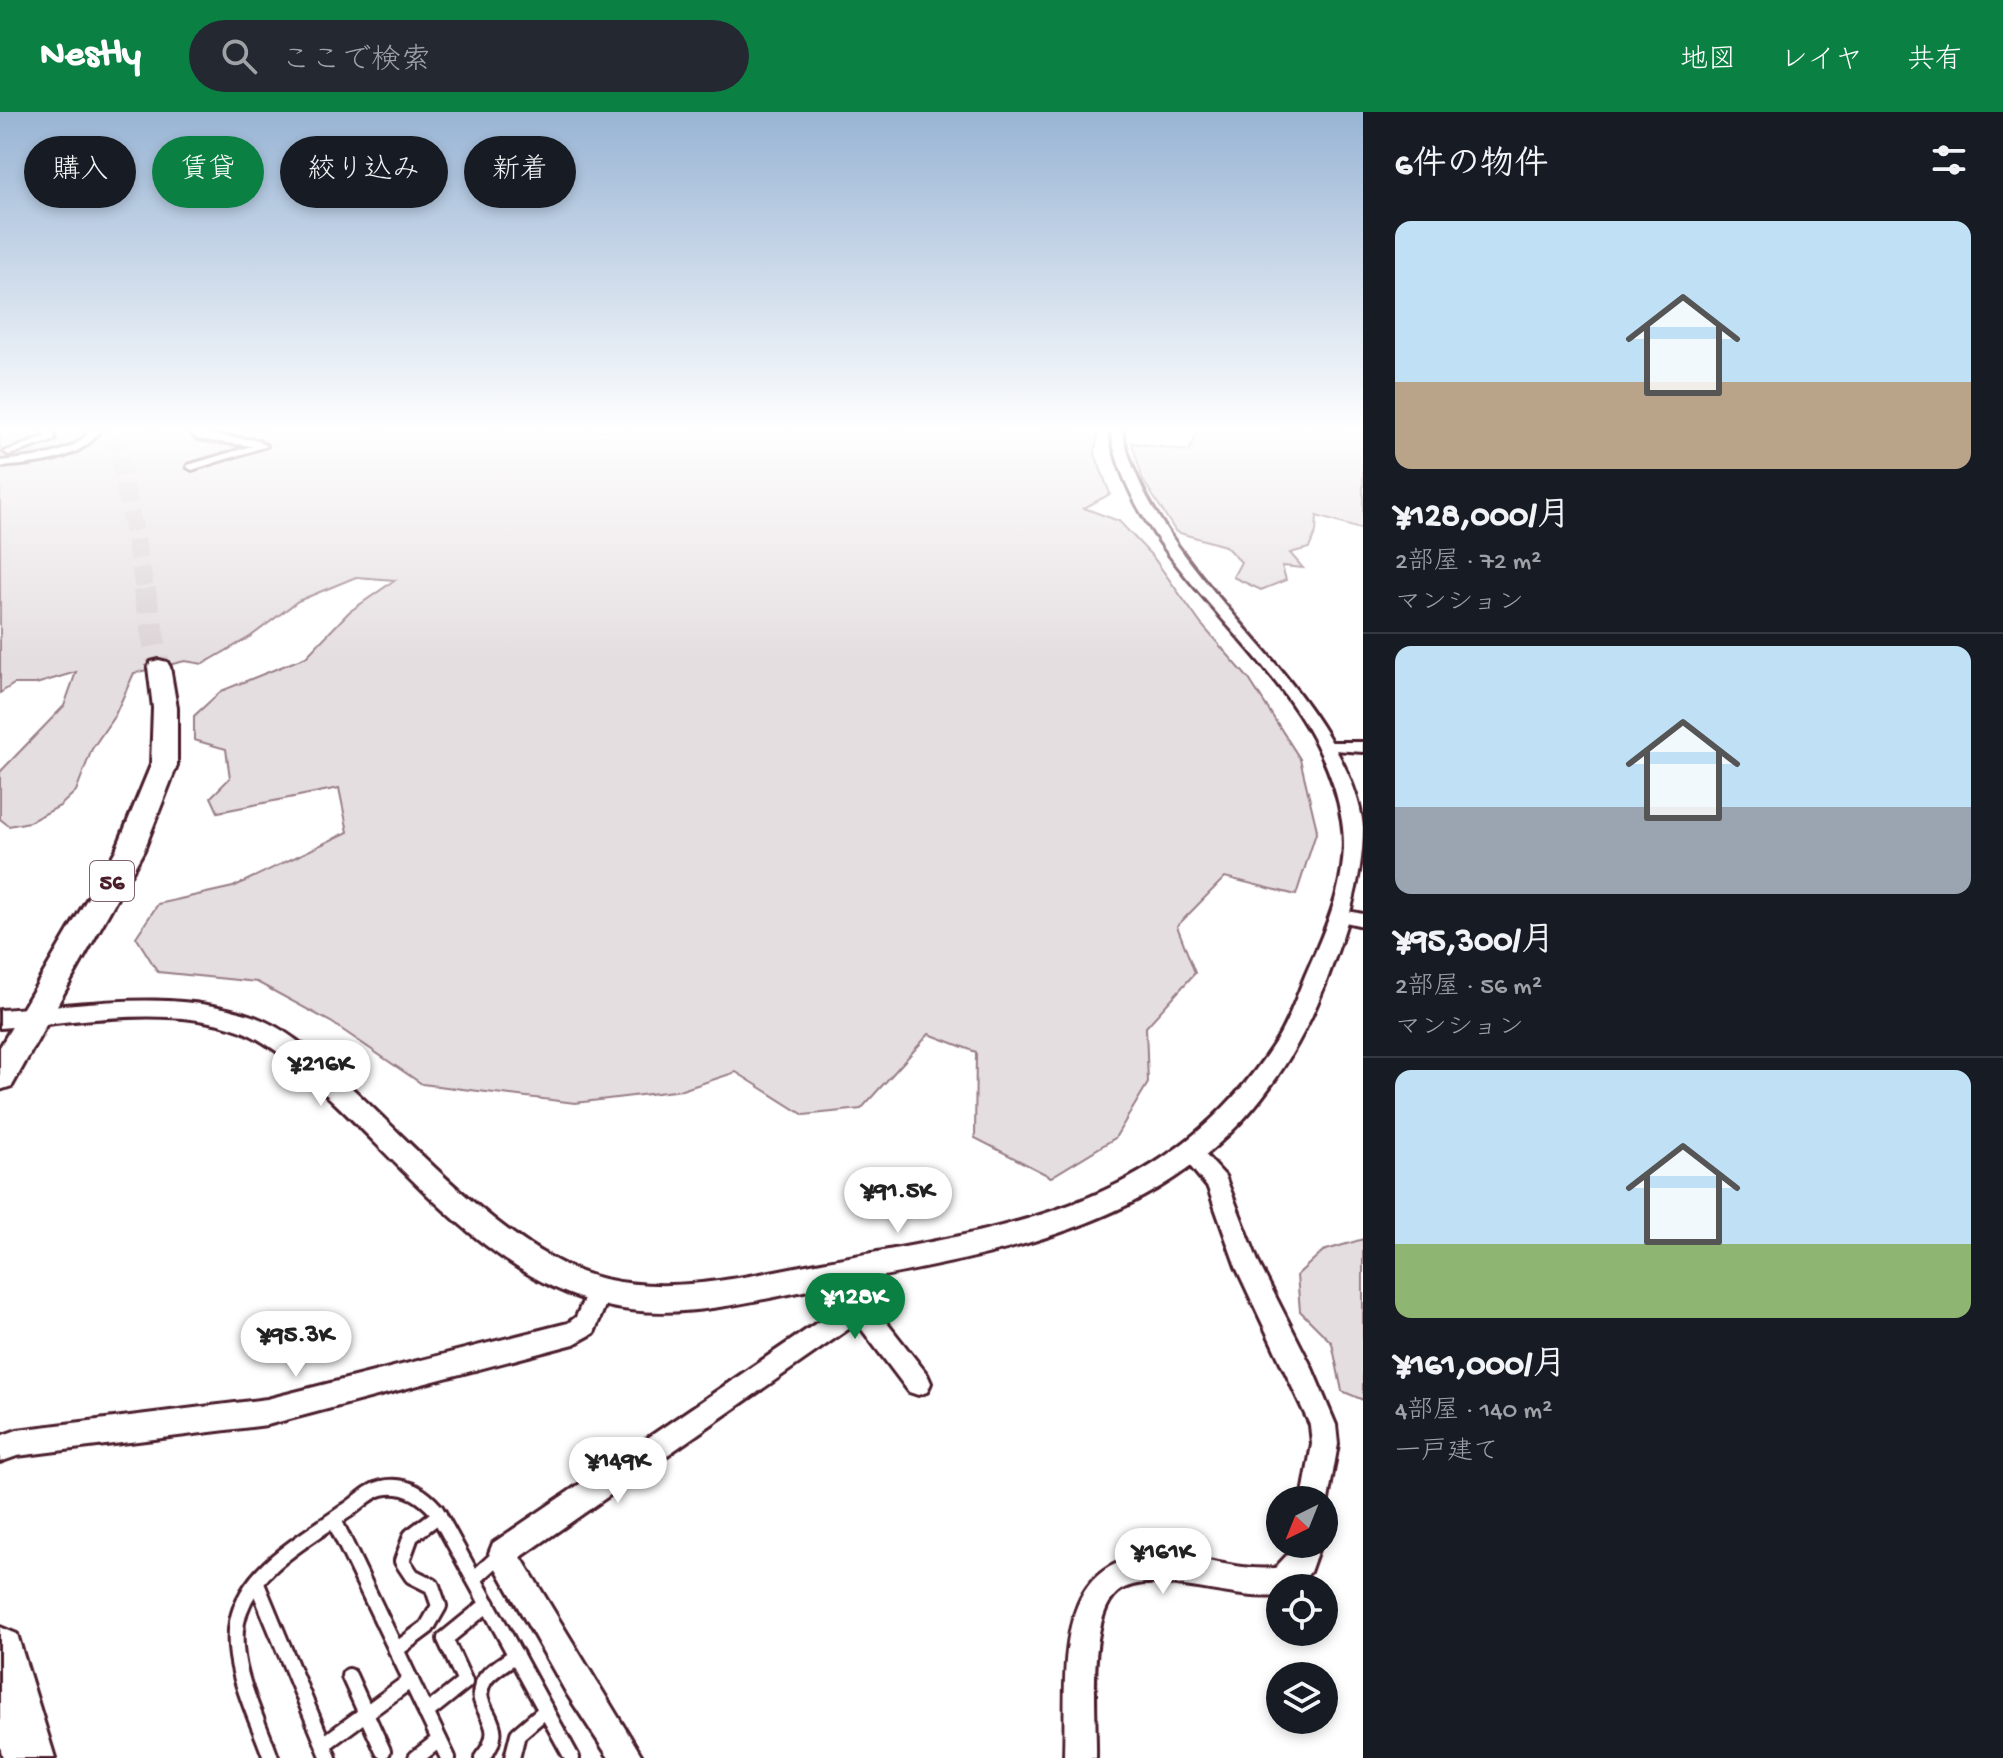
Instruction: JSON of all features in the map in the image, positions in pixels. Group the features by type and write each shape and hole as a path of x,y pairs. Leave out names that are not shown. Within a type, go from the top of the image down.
{"highway":[{"name":"56","path":"0,1077 130,850 164,765 165,708 159,667"},
{"path":"0,1651 29,1758"}],"street":[{"path":"0,1019 149,1010 208,1014 252,1024 310,1065 489,1229 542,1268 599,1291 650,1297 707,1296 958,1251 1053,1226 1136,1191 1192,1155 1243,1107 1285,1047 1352,918 1354,862 1353,823 1345,788 1325,746 1299,705 1147,516 1143,507"},
{"path":"1325,746 1363,747"},
{"path":"1192,1155 1217,1183 1248,1267 1323,1425 1325,1444 1318,1486"},
{"path":"845,1271 860,1307 918,1383"},
{"path":"0,1449 30,1441 267,1412 559,1337 574,1333 585,1325 599,1291"},
{"path":"627,1758 578,1683 503,1553 860,1307"},
{"path":"1080,1758 1083,1640 1087,1612 1103,1585 1121,1573 1142,1568 1173,1570 1256,1586 1282,1582 1301,1558"}],"lane":[{"path":"271,1758 237,1657 237,1622 247,1595 283,1555 379,1489 404,1487 424,1495 439,1515 572,1758"},
{"path":"396,1650 427,1627 439,1606 432,1586 412,1576 402,1561 411,1536 439,1515"},
{"path":"334,1520 448,1758"},
{"path":"474,1579 503,1553"},
{"path":"257,1584 327,1751 366,1713 411,1680"},
{"path":"426,1713 465,1682 445,1639 488,1604"},
{"path":"482,1758 493,1748 497,1732 492,1719 483,1709 480,1694 486,1679 516,1655"},
{"path":"349,1676 383,1751"},
{"path":"512,1758 518,1734 546,1710"},
{"path":"416,1758 439,1740"}],"shaded area":[{"path":"0,507 1086,507 1084,508 1119,521 1153,557 1201,624 1249,679 1300,759 1317,830 1296,895 1225,877 1177,926 1195,973 1146,1027 1148,1083 1115,1138 1051,1177 975,1138 976,1052 929,1034 861,1109 804,1115 736,1072 682,1090 575,1103 422,1084 331,1022 257,982 158,972 136,937 158,904 233,887 348,832 339,788 218,812 211,797 230,778 226,749 194,740 194,716 221,691 306,657 349,612 395,580 356,577 298,601 250,637 203,664 185,661 134,673 115,715 92,749 76,791 60,806 29,822 9,826 0,819 0,772 64,706 76,672 36,684 14,684 0,693"},
{"path":"1160,507 1363,507 1363,530 1317,516 1316,532 1309,548 1290,553 1303,568 1282,566 1286,580 1261,590 1233,577 1241,562 1225,546 1176,532"},
{"path":"1363,1239 1363,1400 1342,1391 1332,1343 1300,1311 1297,1275 1323,1251"}],"tunnel":[{"path":"129,507 145,591"},
{"path":"144,589 159,667"}]}
